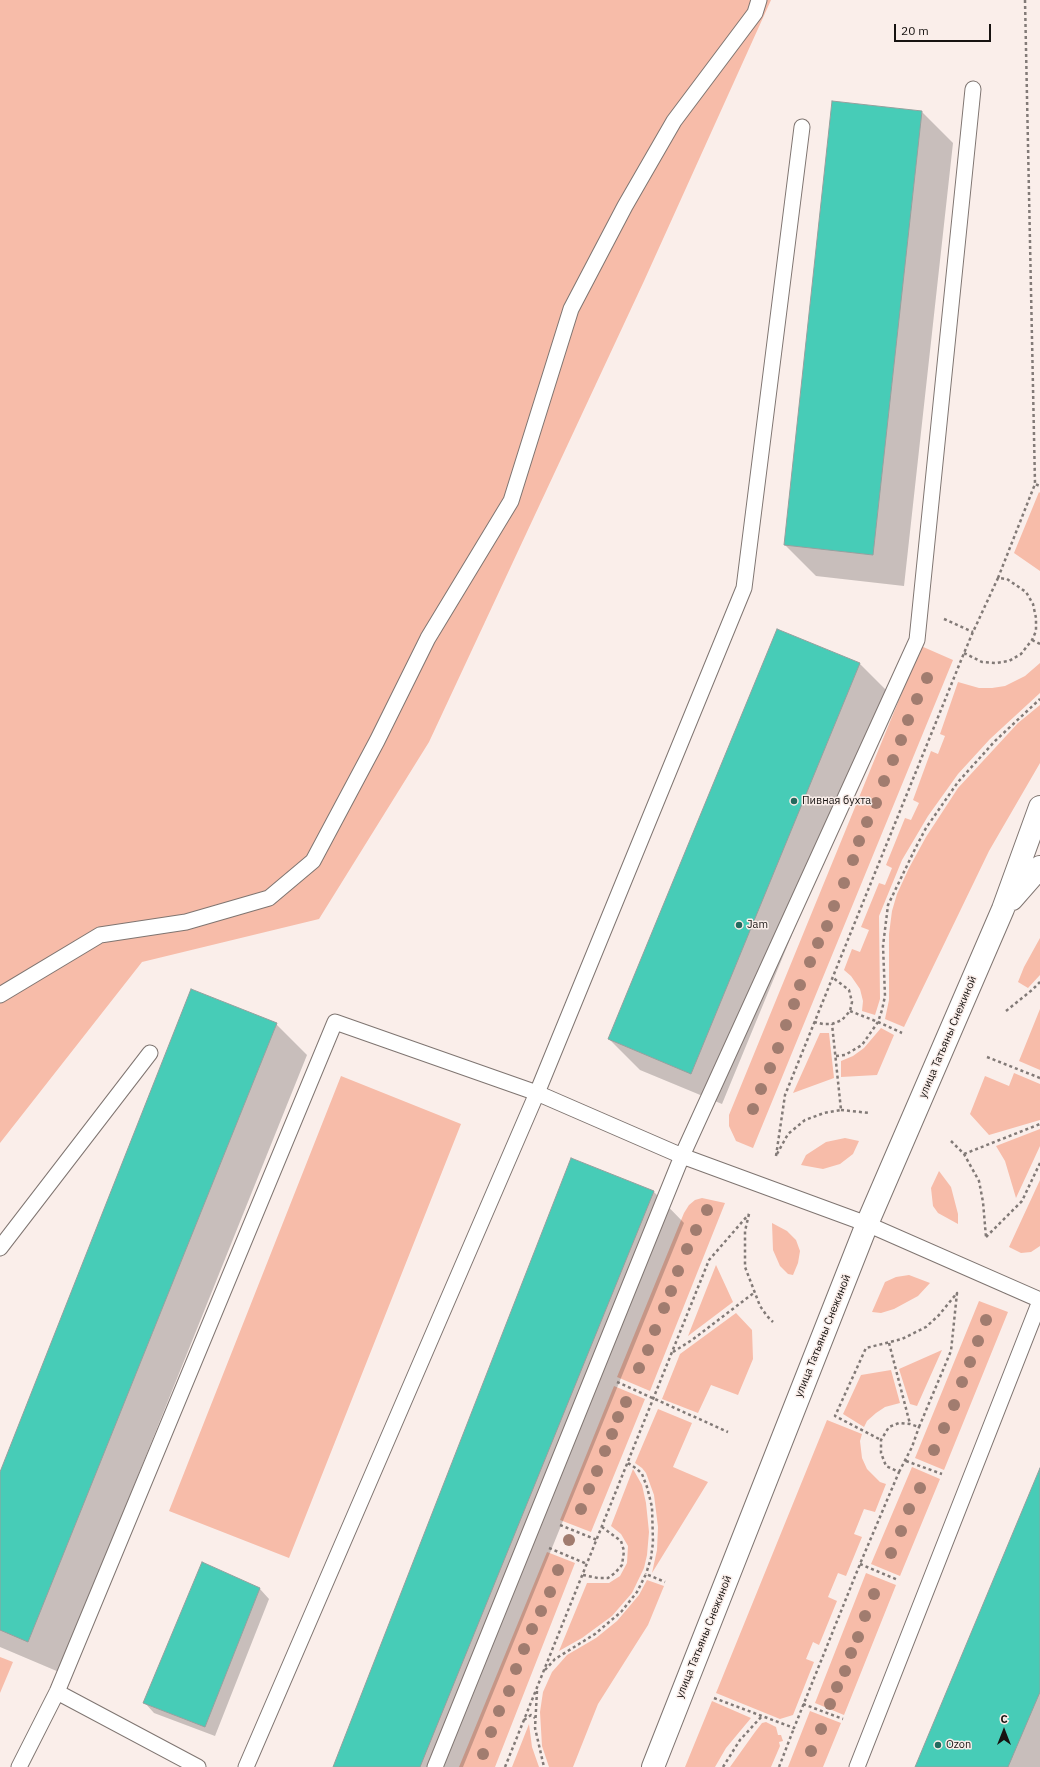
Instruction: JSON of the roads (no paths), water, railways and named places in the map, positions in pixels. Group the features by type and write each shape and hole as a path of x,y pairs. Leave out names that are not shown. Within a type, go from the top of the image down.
{"street":[{"name":"улица Татьяны Снежиной","path":"652,1767 866,1224 1003,909 1040,807"},
{"name":"улица Татьяны Снежиной","path":"1003,909 1040,867"}],"lane":[{"path":"0,995 100,935 186,922 269,898 313,861 377,741 428,638 512,501 571,308 624,206 674,121 755,13 759,0"},
{"path":"435,1767 682,1156 916,640 973,89"},
{"path":"246,1767 537,1093 744,588 802,127"},
{"path":"19,1767 57,1692 335,1022 537,1093 682,1156 866,1224 1040,1301 857,1767"},
{"path":"0,1248 150,1053"},
{"path":"57,1692 198,1767"}],"place":[{"name":"Пивная бухта","path":"794,801"},
{"name":"Jam","path":"739,925"},
{"name":"Ozon","path":"938,1745"}]}
